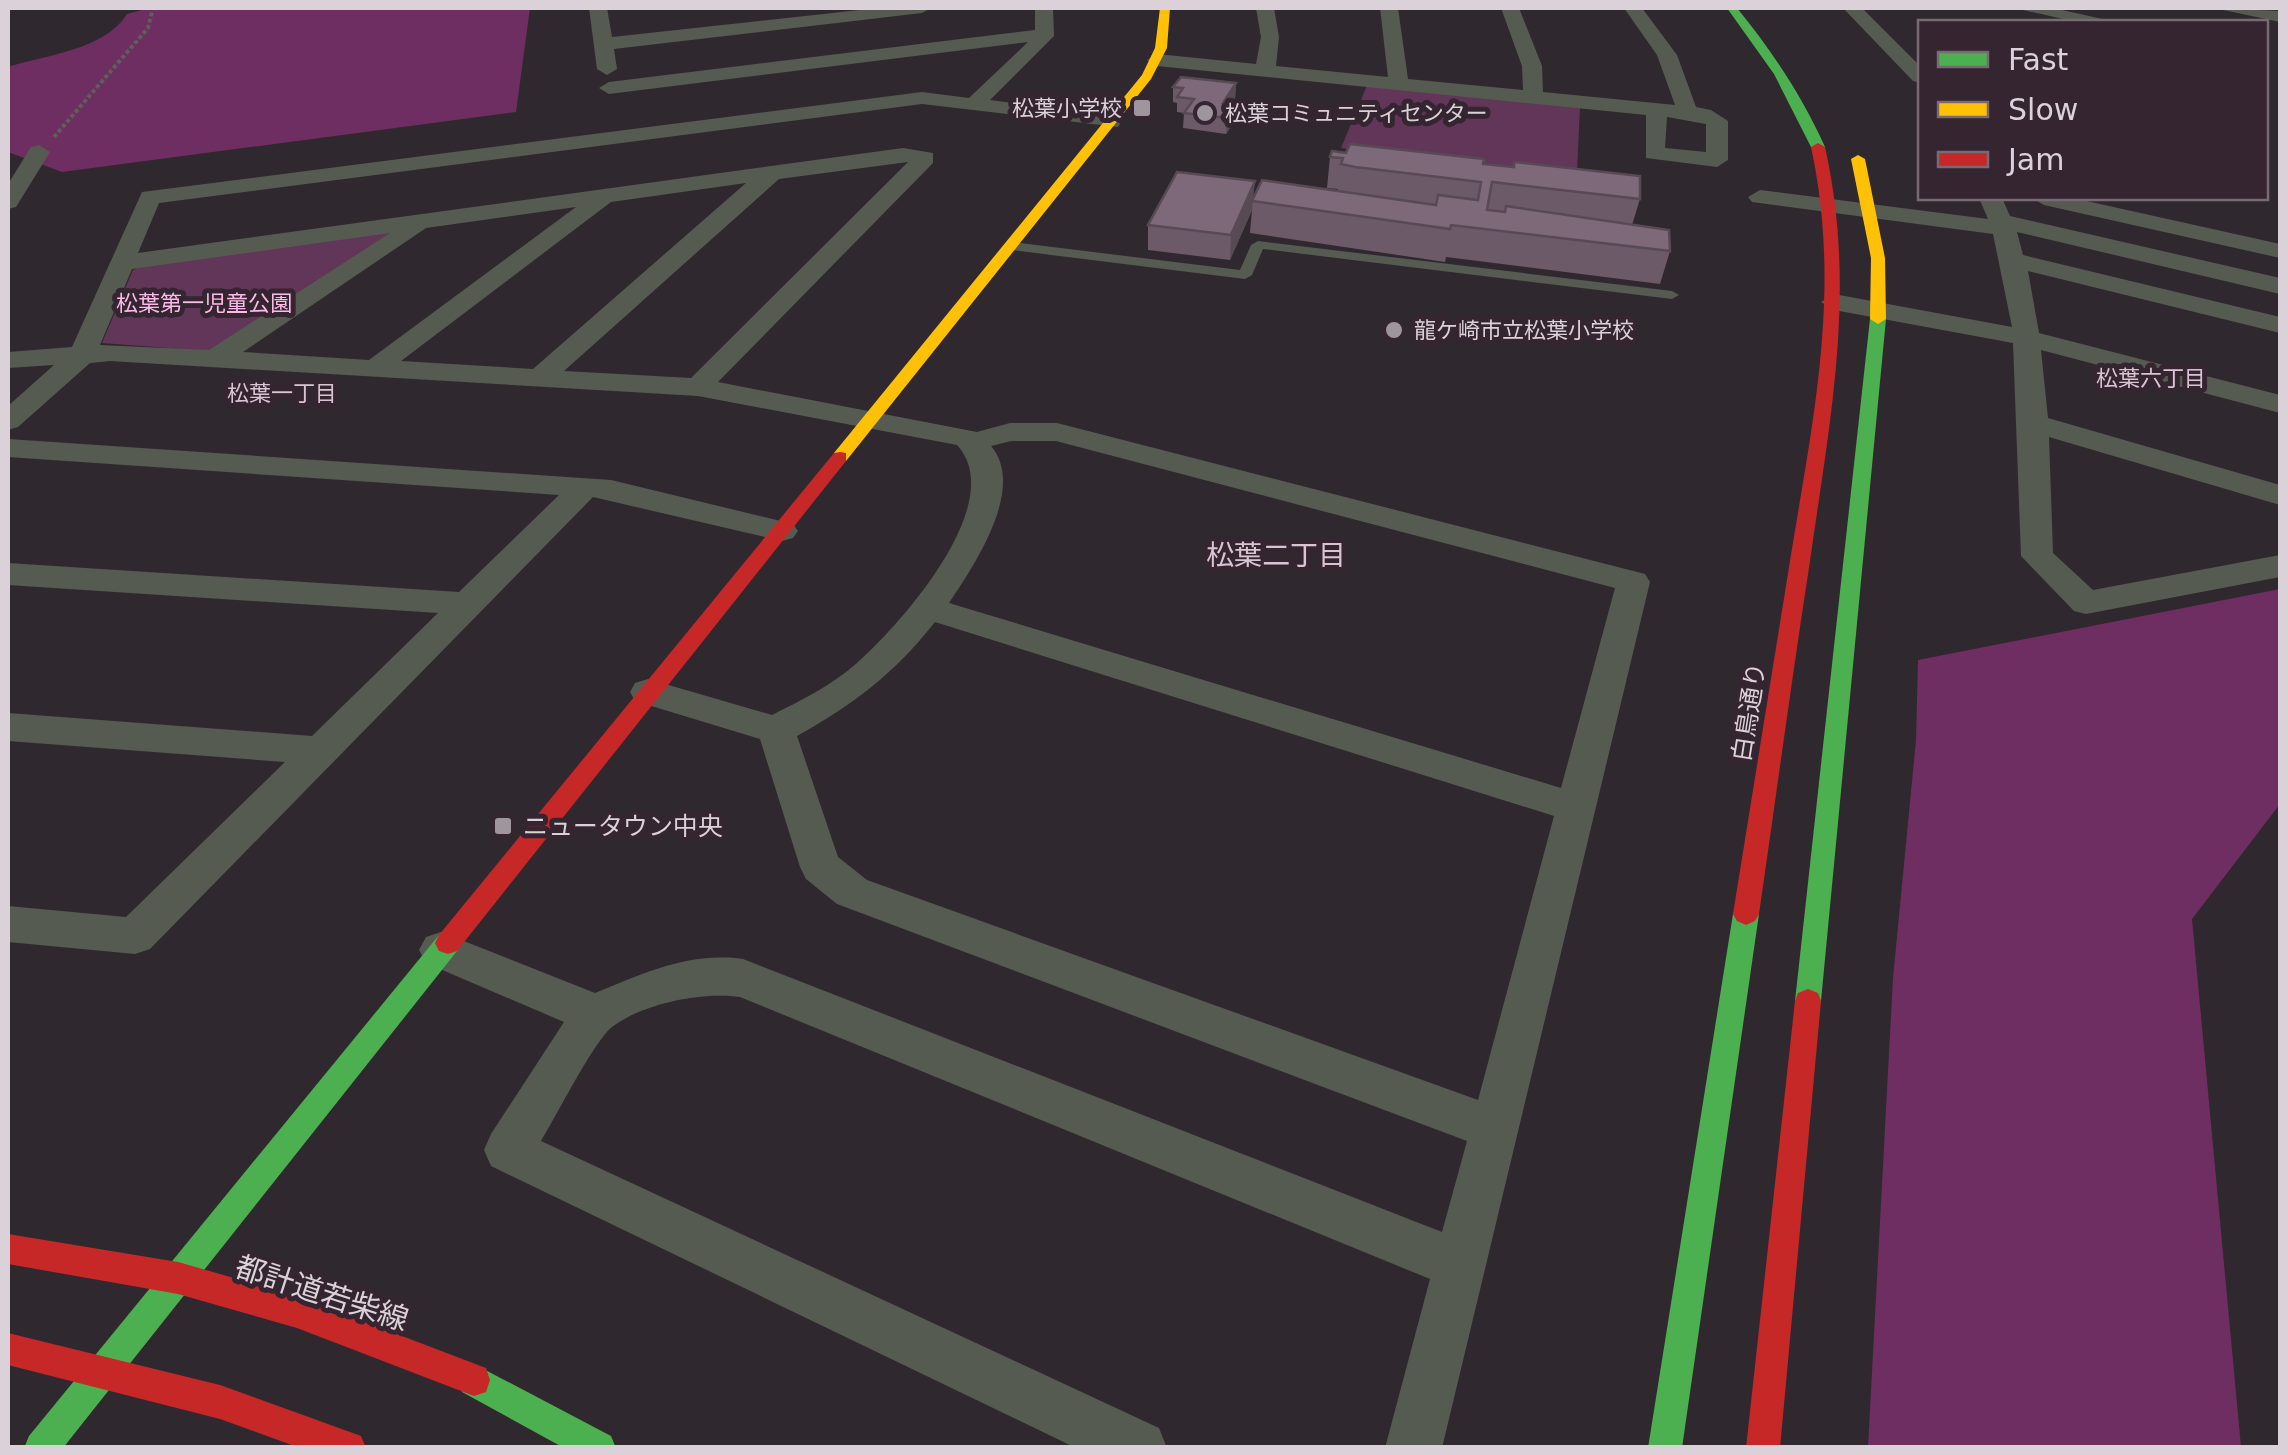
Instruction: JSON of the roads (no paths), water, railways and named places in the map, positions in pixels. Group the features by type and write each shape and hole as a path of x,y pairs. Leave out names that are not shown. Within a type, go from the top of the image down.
{"main road":[{"path":"41,1448 1110,122 1157,60 1167,21 1165,8"},
{"name":"白鳥通り","path":"1665,1448 1823,407 1837,251 1820,148 1784,73 1732,8"},
{"path":"1763,1448 1879,308 1876,243 1850,137"},
{"name":"都計道若柴線","path":"8,1249 178,1278 297,1312 455,1370 599,1448"},
{"path":"8,1349 220,1402 349,1448"}],"street":[{"path":"598,8 612,112"},
{"path":"603,44 922,8"},
{"path":"975,104 1045,34 1044,8"},
{"path":"1265,8 1270,37 1265,70"},
{"path":"1389,8 1400,84"},
{"path":"1510,8 1532,66 1533,97"},
{"path":"1633,8 1667,54 1688,112"},
{"path":"1852,8 1918,74"},
{"path":"2023,8 2095,20"},
{"path":"2223,8 2280,17"},
{"path":"1878,32 1906,32"},
{"path":"8,421 82,355 150,197 1045,34"},
{"path":"1157,60 1688,112 1717,121 1717,160 1654,152 1657,110"},
{"path":"612,112 922,98 1110,122"},
{"path":"122,263 902,155 925,158 698,386"},
{"path":"8,202 24,165"},
{"path":"539,378 772,173"},
{"path":"374,368 606,196"},
{"path":"1760,197 1931,218 2000,216 2280,286"},
{"path":"2053,200 2280,251"},
{"path":"2000,216 2014,260 2034,423 2037,556 2086,602 2280,566"},
{"path":"215,360 425,221"},
{"path":"2014,260 2280,325"},
{"path":"1834,302 2023,336 2280,404"},
{"path":"8,360 82,355 215,360 698,386 972,442 1010,432 1057,432 1633,582 1413,1448"},
{"path":"2034,423 2280,494"},
{"path":"648,692 776,730 853,687 928,608 968,545 986,500 984,456 972,442"},
{"path":"8,448 611,488 782,530"},
{"path":"8,924 136,936 585,486"},
{"path":"8,574 468,604"},
{"path":"928,608 1576,808"},
{"path":"8,727 320,751"},
{"path":"776,730 821,867 852,892 1494,1130"},
{"path":"441,950 595,1014"},
{"path":"1139,1448 508,1150 595,1014 671,982 712,974 743,978 1460,1266"}],"lane":[{"path":"1011,246 1245,275 1258,245 1672,295"}],"place":[{"name":"松葉小学校","path":"1142,108"},
{"name":"松葉コミュニティセンター","path":"1205,113"},
{"name":"龍ケ崎市立松葉小学校","path":"1394,330"},
{"name":"ニュータウン中央","path":"503,826"}],"district":[{"name":"松葉六丁目","path":"2151,378"},
{"name":"松葉一丁目","path":"282,393"},
{"name":"松葉二丁目","path":"1276,555"}],"park label":[{"name":"松葉第一児童公園","path":"204,303"}]}
